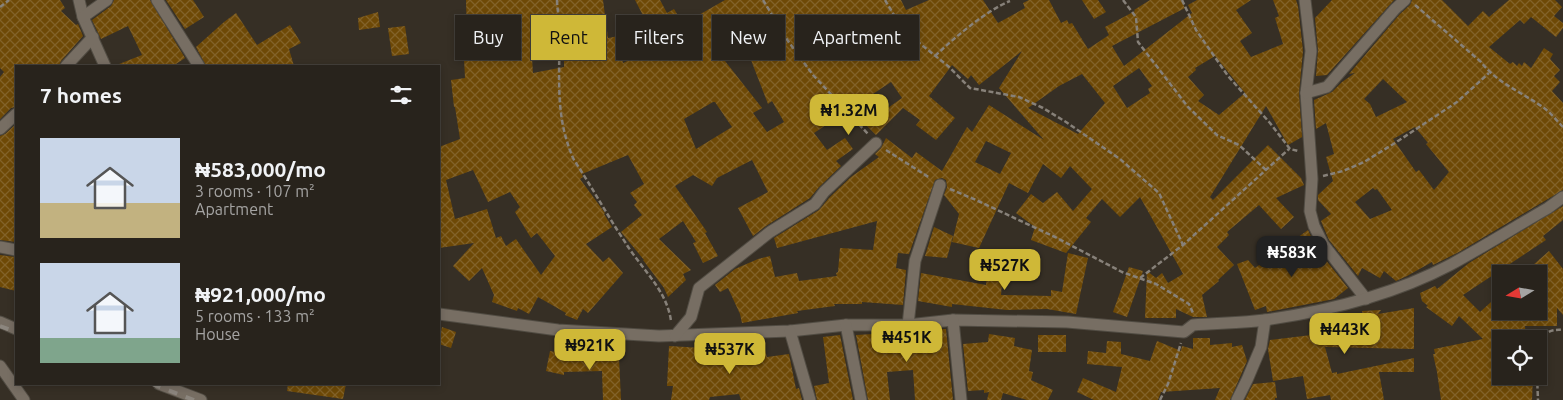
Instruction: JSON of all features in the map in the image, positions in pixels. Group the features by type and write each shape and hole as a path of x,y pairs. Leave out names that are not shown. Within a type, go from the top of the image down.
{"street":[{"path":"79,0 83,17 105,65"},
{"path":"83,17 107,0"},
{"path":"157,0 198,65"},
{"path":"1305,0 1311,51 1306,94 1312,178 1310,211 1314,226 1324,244 1366,299"},
{"path":"1306,94 1327,87 1405,0"},
{"path":"67,65 93,37"},
{"path":"0,129 15,115"},
{"path":"675,336 692,317 699,288 770,232 816,204 824,192 876,143"},
{"path":"908,325 915,261 940,186"},
{"path":"440,314 558,330 659,336 790,331 846,325 908,325 953,320 1067,322 1189,328 1264,320 1341,306 1366,299 1449,266 1548,208 1563,197"},
{"path":"0,248 15,250"},
{"path":"953,320 962,400"},
{"path":"1237,400 1248,380 1261,347 1264,320"},
{"path":"0,322 15,329"},
{"path":"846,325 861,400"},
{"path":"790,331 810,400"},
{"path":"0,366 24,400"},
{"path":"162,385 201,400"}],"path":[{"path":"0,7 9,0"},
{"path":"557,0 559,22 559,103 563,131 574,160 626,244 666,302 671,321 659,336"},
{"path":"763,0 788,41 813,75 876,143 940,186 976,200 1055,237 1122,272 1139,279 1147,279 1191,306 1194,317 1160,400"},
{"path":"884,0 903,30 970,88 1019,97 1043,108 1120,159 1159,192 1183,245"},
{"path":"1123,0 1136,16 1138,42 1188,107 1217,134 1239,145 1266,170"},
{"path":"1182,0 1196,30 1228,76 1270,123 1290,149 1309,154"},
{"path":"1410,0 1481,62 1489,73 1544,108 1563,127"},
{"path":"935,56 992,11 1010,1"},
{"path":"1312,178 1364,162 1457,102 1489,73"},
{"path":"1139,279 1183,245 1290,149"},
{"path":"1547,333 1552,330 1563,330"},
{"path":"1537,385 1538,400"}],"building":[{"path":"0,0 60,0 65,8 61,11 76,25 78,24 83,36 59,65 15,65 15,107 11,108 0,119 0,77 4,72 0,68"},
{"path":"114,0 150,0 185,58 174,65 117,65 142,55 128,26 101,39 92,20 111,6"},
{"path":"166,0 193,0 204,17 185,29"},
{"path":"466,0 603,0 605,15 531,15 531,60 533,73 564,67 564,60 606,60 606,23 608,38 616,37 616,60 623,60 623,63 629,60 702,60 702,15 699,15 725,0 901,0 906,10 929,0 983,0 998,23 1025,8 1023,3 1029,0 1049,0 1061,23 1067,20 1069,24 1072,23 1088,49 1109,35 1105,27 1135,11 1150,0 1181,0 1185,8 1112,46 1124,66 1192,13 1188,5 1197,0 1251,0 1236,10 1252,33 1240,41 1251,57 1283,44 1275,18 1279,16 1273,0 1296,0 1303,51 1299,93 1302,137 1288,145 1266,106 1210,197 1213,200 1268,145 1301,178 1304,185 1276,198 1294,217 1281,229 1259,205 1227,232 1229,235 1217,247 1234,265 1202,295 1207,317 1193,317 1176,309 1176,318 1145,318 1147,271 1156,278 1162,273 1168,283 1183,274 1140,197 1120,217 1102,199 1086,218 1091,222 1066,253 1031,240 1035,227 1016,213 1031,194 1043,203 1057,192 1073,211 1092,189 1070,166 1061,178 1043,164 1028,193 1009,183 979,248 952,242 959,214 944,195 947,187 946,180 942,178 935,180 909,254 898,253 896,268 906,270 903,305 862,302 862,304 834,304 835,306 797,311 798,313 742,323 728,288 720,292 715,285 735,269 770,256 775,277 797,273 799,281 837,276 840,248 873,250 877,221 777,248 774,238 819,210 851,177 879,157 875,154 881,148 886,138 912,158 916,152 942,171 967,127 972,132 989,105 1044,140 999,88 1022,51 979,85 971,75 968,79 952,65 929,96 955,118 936,140 916,125 920,120 903,108 876,135 865,124 902,98 891,82 814,133 827,150 845,138 853,149 836,161 841,166 810,198 753,236 738,208 768,192 752,160 717,178 712,186 693,175 675,186 707,232 705,233 718,256 703,263 693,243 696,242 683,221 659,239 691,270 683,274 686,280 668,297 664,288 644,260 621,232 642,215 634,205 637,202 630,193 644,184 628,155 582,174 583,177 580,179 605,213 612,227 586,244 603,262 609,257 623,273 588,313 583,309 577,320 565,315 566,313 538,297 529,314 518,308 517,311 492,302 494,295 482,268 469,281 453,266 474,243 440,248 440,147 460,139 451,80 465,78 464,60 521,60 521,15 466,15","holes":["712,15 785,15 785,60 751,60 768,104 772,101 784,122 767,132 753,113 762,108 725,61 726,60 712,60","1215,56 1245,93 1219,115 1198,101 1204,95 1188,77 1196,70 1195,68","1139,68 1152,86 1148,89 1150,93 1127,108 1113,86","1082,74 1105,103 1078,134 1028,108 1059,86","715,102 732,127 696,149 684,119","986,141 1011,153 1000,174 975,162","473,170 488,202 510,192 520,207 515,212 531,238 537,233 555,256 541,275 516,239 506,246 501,236 496,238 487,209 455,219 446,180"]},
{"path":"635,0 660,0 667,13 674,9 678,15 643,15"},
{"path":"1082,0 1098,0 1106,12 1094,19"},
{"path":"1332,0 1394,0 1327,75 1316,76 1318,50 1315,18"},
{"path":"1412,0 1442,0 1468,26 1483,11 1489,17 1509,0 1555,0 1562,7 1554,16 1563,23 1563,28 1556,37 1531,17 1524,24 1520,20 1489,47 1510,64 1513,62 1517,66 1519,63 1522,66 1524,62 1531,68 1544,48 1553,54 1550,59 1560,70 1554,76 1560,82 1552,91 1563,103 1563,190 1459,252 1433,265 1432,262 1396,281 1384,271 1380,278 1362,268 1358,276 1329,240 1321,221 1331,214 1318,200 1318,195 1333,181 1326,157 1334,154 1326,123 1316,129 1314,100 1332,92 1355,73 1349,74 1400,14 1410,5","holes":["1383,79 1407,102 1376,117 1370,104 1364,99","1415,127 1428,143 1426,144 1449,172 1434,190 1419,170 1416,172 1393,139","1373,188 1377,189 1392,210 1370,219 1355,202"]},
{"path":"378,12 380,27 359,30 358,18"},
{"path":"236,13 257,45 290,25 301,43 289,49 294,65 205,65 196,47"},
{"path":"405,26 409,54 392,56 388,28"},
{"path":"15,125 15,242 0,240 0,136"},
{"path":"1563,206 1563,220 1543,236 1546,240 1508,265 1492,265 1492,276 1463,295 1480,312 1492,301 1492,320 1548,320 1548,265 1533,265 1549,251 1563,269 1563,315 1557,308 1557,326 1525,326 1525,330 1492,330 1492,385 1533,385 1532,400 1441,400 1433,354 1435,354 1434,349 1483,339 1459,316 1452,326 1426,307 1428,306 1422,301 1420,293 1435,286 1437,289 1469,263"},
{"path":"934,227 953,236 947,258 925,256"},
{"path":"1308,230 1317,249 1348,288 1334,299 1267,312 1266,306 1255,310 1237,264 1248,260 1255,268"},
{"path":"1068,253 1088,258 1076,314 1047,309 1007,310 952,304 952,307 918,301 921,273 986,285 987,270 1003,271 1001,295 1051,296 1051,290 1062,292"},
{"path":"0,255 15,257 15,291 0,287"},
{"path":"1129,267 1143,271 1127,317 1113,312"},
{"path":"1414,308 1414,349 1325,347 1332,373 1337,372 1337,374 1414,358 1414,372 1379,372 1384,400 1331,400 1330,395 1307,399 1303,376 1273,381 1268,349 1270,340 1328,333 1326,322 1363,315 1362,311 1381,310 1378,314"},
{"path":"442,327 456,332 451,348 440,344"},
{"path":"946,329 953,400 915,400 913,370 887,372 890,400 868,400 856,335"},
{"path":"989,334 1015,338 1014,346 1032,350 1029,371 1033,372 1031,380 1053,390 1048,400 1027,400 1003,393 1001,400 987,400 989,392 984,393 984,390 968,391 963,344 988,342"},
{"path":"840,335 853,400 817,400 814,386 829,383 823,337"},
{"path":"1038,335 1066,335 1066,352 1038,352"},
{"path":"1193,338 1210,338 1210,345 1232,343 1232,347 1242,345 1247,361 1230,400 1215,400 1220,388 1161,392 1158,400 1094,400 1077,392 1083,378 1116,392 1122,367 1087,364 1088,351 1106,353 1107,341 1121,342 1121,354 1150,361 1157,341 1181,351 1182,346 1193,349"},
{"path":"669,346 720,349 720,356 739,354 764,347 767,357 789,354 796,389 799,388 802,400 741,400 739,394 710,397 709,400 671,400 673,386 667,386"},
{"path":"550,351 568,354 567,358 619,356 621,400 603,400 602,371 564,372 564,375 546,371"},
{"path":"1275,382 1277,398 1275,400 1245,400 1253,384"},
{"path":"288,385 346,385 343,399 287,391"}],"railway":[{"path":"0,326 15,332"},
{"path":"155,385 194,400"}]}
